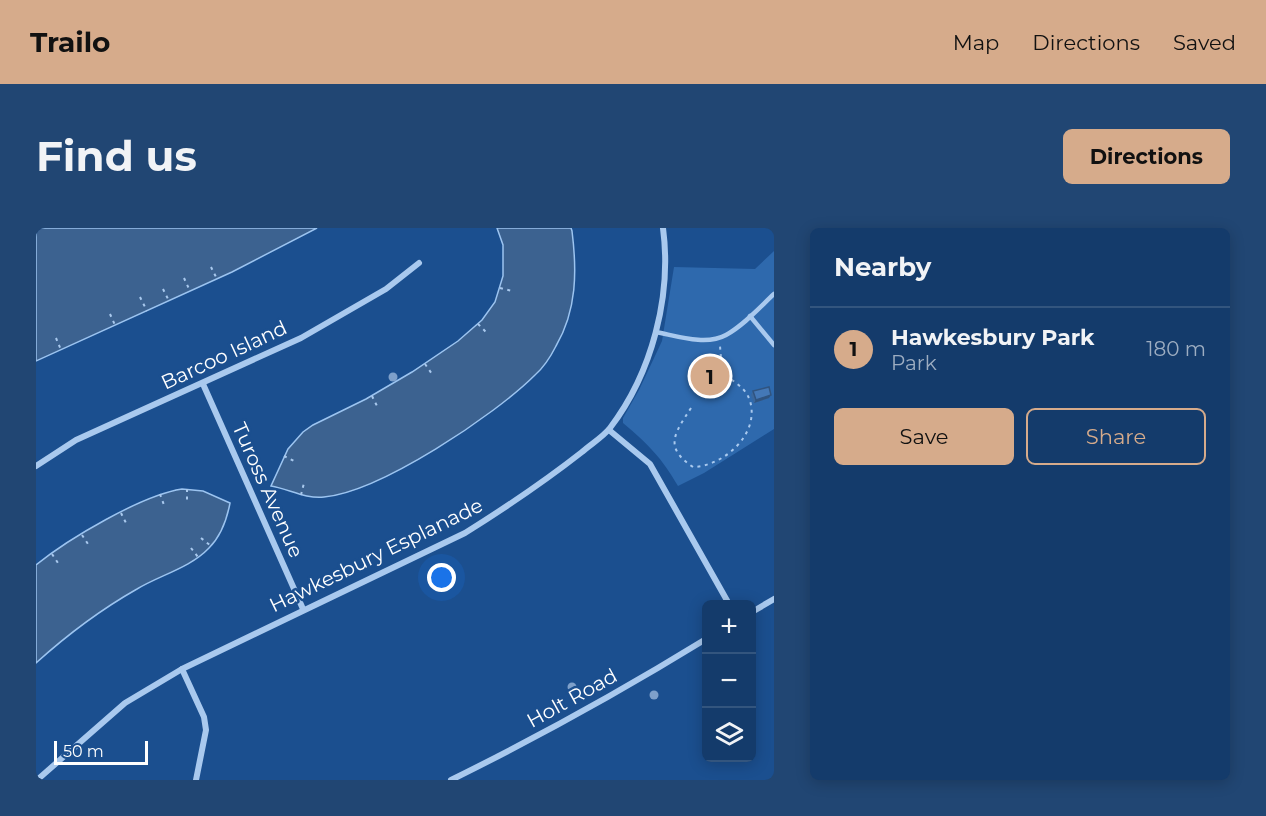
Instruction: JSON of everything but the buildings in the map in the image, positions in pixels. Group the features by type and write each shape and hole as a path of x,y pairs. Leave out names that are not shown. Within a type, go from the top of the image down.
{"street":[{"name":"Hawkesbury Esplanade","path":"37,780 125,703 182,669 465,533 558,470 609,430 641,375 656,332 666,267 663,228"},
{"name":"Barcoo Island","path":"36,466 76,440 301,338 386,290 419,263"},
{"name":"Tuross Avenue","path":"202,384 303,609"},
{"path":"609,430 650,464 727,600"},
{"path":"756,610 774,599"},
{"name":"Holt Road","path":"451,780 528,742 622,690 702,641"},
{"path":"182,669 204,717 206,730 196,780"}],"lane":[{"path":"656,332 706,340 725,336 774,294"},
{"path":"750,316 774,345"}],"path":[{"path":"211,267 217,279"},
{"path":"184,278 190,291"},
{"path":"500,288 512,291"},
{"path":"163,289 169,301"},
{"path":"140,297 147,311"},
{"path":"110,314 115,325"},
{"path":"478,324 486,332"},
{"path":"691,408 674,439 675,449 683,460 693,467 713,464 738,444 749,428 750,401 740,384 722,371 719,337"},
{"path":"56,338 61,350"},
{"path":"425,363 432,374"},
{"path":"372,396 377,406"},
{"path":"284,456 294,461"},
{"path":"300,495 304,483"},
{"path":"187,489 187,502"},
{"path":"160,494 164,505"},
{"path":"121,513 127,525"},
{"path":"82,535 88,544"},
{"path":"201,538 211,546"},
{"path":"191,548 198,557"},
{"path":"52,554 58,563"}],"shaded area":[{"path":"36,228 317,228 232,272 36,361"},
{"path":"497,228 571,228 572,231 575,275 572,304 563,332 541,369 517,392 465,430 405,467 375,481 348,492 324,497 304,495 271,486 288,449 303,432 412,372 458,341 482,320 495,302 503,276 503,245"},
{"path":"774,251 774,429 704,473 678,486 654,452 623,423 623,418 662,341 674,267 755,269"},
{"path":"182,489 203,491 230,503 223,527 213,543 193,561 146,584 97,614 36,663 36,565 67,543 127,509"}],"place":[{"name":"Hawkesbury Park","path":"710,376"}]}
